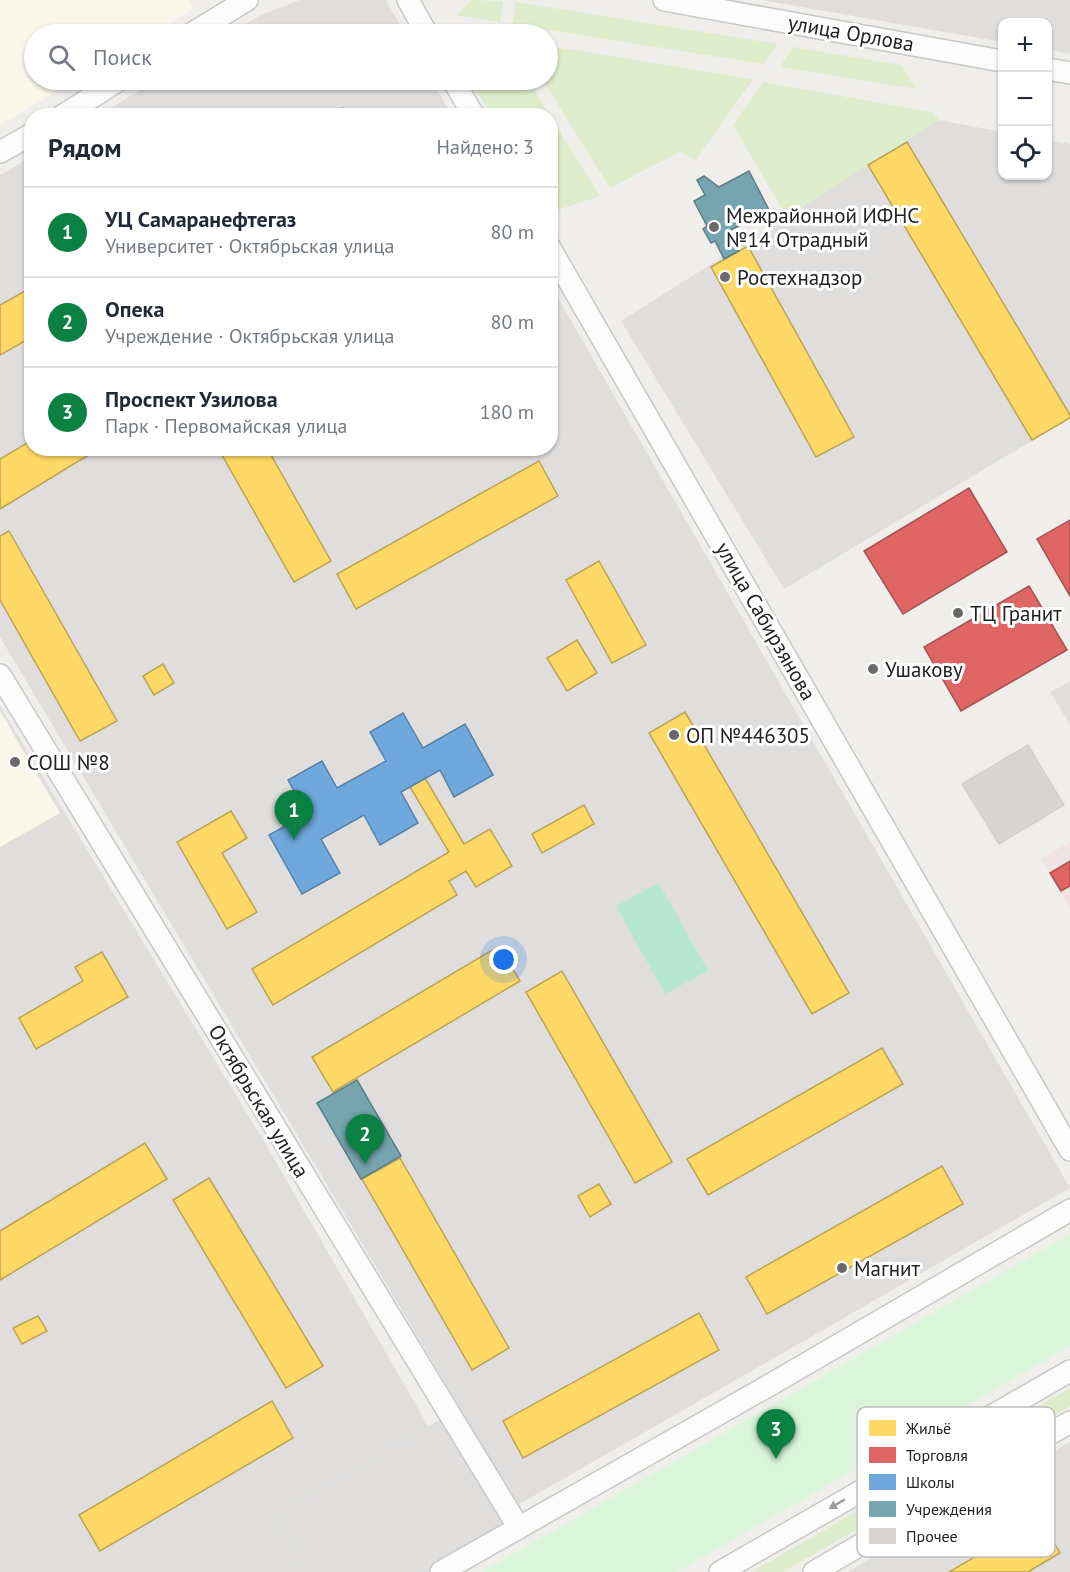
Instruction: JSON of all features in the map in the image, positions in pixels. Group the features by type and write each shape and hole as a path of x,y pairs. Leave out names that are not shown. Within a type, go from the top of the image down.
{"street":[{"path":"207,24 247,0"},
{"path":"408,0 421,24"},
{"name":"улица Орлова","path":"664,0 998,59"},
{"path":"1052,70 1070,73"},
{"path":"75,108 103,90"},
{"path":"459,90 469,108"},
{"path":"0,152 24,138"},
{"name":"улица Сабирзянова","path":"558,262 1070,1150"},
{"name":"Октябрьская улица","path":"0,675 519,1527"},
{"path":"441,1572 775,1382 1070,1210"},
{"path":"1007,1407 1070,1371"},
{"path":"1055,1431 1070,1422"},
{"path":"720,1572 857,1493"},
{"path":"814,1572 857,1547"}],"shaded area":[{"path":"0,0 189,0 194,8 168,24 24,24 24,90 59,90 29,108 24,108 24,111 0,125"},
{"path":"300,0 386,0 399,24 245,24"},
{"path":"762,0 1070,0 1070,54 1052,51 1052,18 998,18 998,41"},
{"path":"140,90 437,90 448,108 111,108"},
{"path":"939,120 998,131 998,180 1052,180 1052,141 1070,144 1070,418 784,589 621,321"},
{"path":"24,161 24,456 558,456 558,298 1070,1188 518,1505 0,637 0,175"},
{"path":"1070,681 1070,725 1050,692"},
{"path":"0,706 265,1143 485,1525 400,1572 0,1572"},
{"name":"СОШ №8","path":"0,711 60,813 0,847"},
{"path":"1070,842 1070,909 1041,859"},
{"path":"445,1417 511,1532 441,1572 305,1572 274,1515"},
{"path":"1070,1442 1070,1572 848,1572 874,1557 1055,1557 1055,1451"}],"green space":[{"path":"472,0 503,1 500,22 456,15"},
{"path":"516,2 778,44 763,64 558,31 558,24 512,24"},
{"path":"793,47 901,65 917,89 780,67"},
{"path":"558,48 753,79 696,160 680,152 610,188 549,90 558,90"},
{"path":"763,82 931,112 939,120 787,217 733,125"},
{"path":"476,90 534,90 545,108 487,108"},
{"path":"558,129 600,196 558,210"},
{"path":"659,883 708,971 665,994 616,906"},
{"path":"1070,1234 1070,1346 964,1407 857,1407 857,1468 677,1572 482,1572"},
{"path":"1070,1388 1070,1406 1055,1415 1055,1407 1037,1407"},
{"path":"857,1511 857,1529 783,1572 752,1572"}],"building: Жильё":[{"path":"907,142 1070,415 1070,418 1032,440 868,165"},
{"path":"748,246 854,437 816,457 711,267"},
{"path":"24,292 24,342 0,355 0,305"},
{"path":"24,445 24,456 87,456 0,509 0,459"},
{"path":"223,456 272,456 331,561 294,582"},
{"path":"539,461 558,496 356,609 337,574"},
{"path":"9,531 117,721 80,741 0,600 0,536"},
{"path":"599,561 646,645 612,663 566,580"},
{"path":"577,640 597,673 567,691 547,658"},
{"path":"163,664 174,683 154,695 143,676"},
{"path":"685,712 849,993 812,1014 649,733"},
{"path":"425,778 464,844 490,829 512,866 476,887 466,871 449,881 457,895 273,1005 252,969 449,852 410,787"},
{"path":"584,805 594,824 542,853 532,834"},
{"path":"231,811 247,838 222,853 257,912 227,929 177,842"},
{"path":"499,946 520,981 333,1092 312,1057"},
{"path":"102,952 128,997 36,1049 19,1018 83,981 75,967"},
{"path":"562,971 672,1162 635,1183 526,992"},
{"path":"882,1048 903,1084 708,1195 687,1159"},
{"path":"145,1143 167,1179 0,1280 0,1231"},
{"path":"400,1158 509,1348 472,1370 362,1179"},
{"path":"942,1166 963,1204 767,1314 746,1277"},
{"path":"209,1178 323,1366 286,1388 173,1200"},
{"path":"599,1184 611,1204 590,1217 578,1196"},
{"path":"699,1313 719,1350 523,1458 503,1421"},
{"path":"38,1316 47,1331 22,1344 13,1328"},
{"path":"272,1401 293,1438 100,1551 79,1515"},
{"path":"1055,1544 1060,1553 1055,1556"},
{"path":"975,1557 1053,1557 1028,1572 949,1572"}],"building: Торговля":[{"path":"969,488 1007,552 903,614 864,551"},
{"path":"1070,520 1070,596 1037,539"},
{"path":"1029,586 1067,650 961,711 924,647"},
{"path":"1070,861 1070,886 1061,891 1050,873"}],"building: Школы":[{"path":"403,713 423,748 465,724 493,775 454,797 440,770 401,792 418,823 380,845 364,815 321,839 340,873 302,894 269,835 307,814 288,780 322,761 337,788 386,761 370,732"}],"building: Учреждения":[{"path":"749,171 769,210 729,231 739,251 724,259 715,241 711,243 703,229 707,226 694,201 705,195 697,180 704,176 719,187"},
{"path":"357,1080 401,1156 361,1179 317,1103"}],"building: Прочее":[{"path":"1028,745 1064,805 999,844 962,784"}],"place":[{"name":"Межрайонной ИФНС №14 Отрадный","path":"714,227"},
{"name":"Ростехнадзор","path":"725,277"},
{"name":"ТЦ Гранит","path":"958,613"},
{"name":"Ушакову","path":"873,669"},
{"name":"ОП №446305","path":"674,735"},
{"name":"СОШ №8","path":"15,762"},
{"name":"УЦ Самаранефтегаз","path":"294,840"},
{"name":"Опека","path":"365,1164"},
{"name":"Магнит","path":"842,1268"},
{"name":"Проспект Узилова","path":"776,1459"}]}
